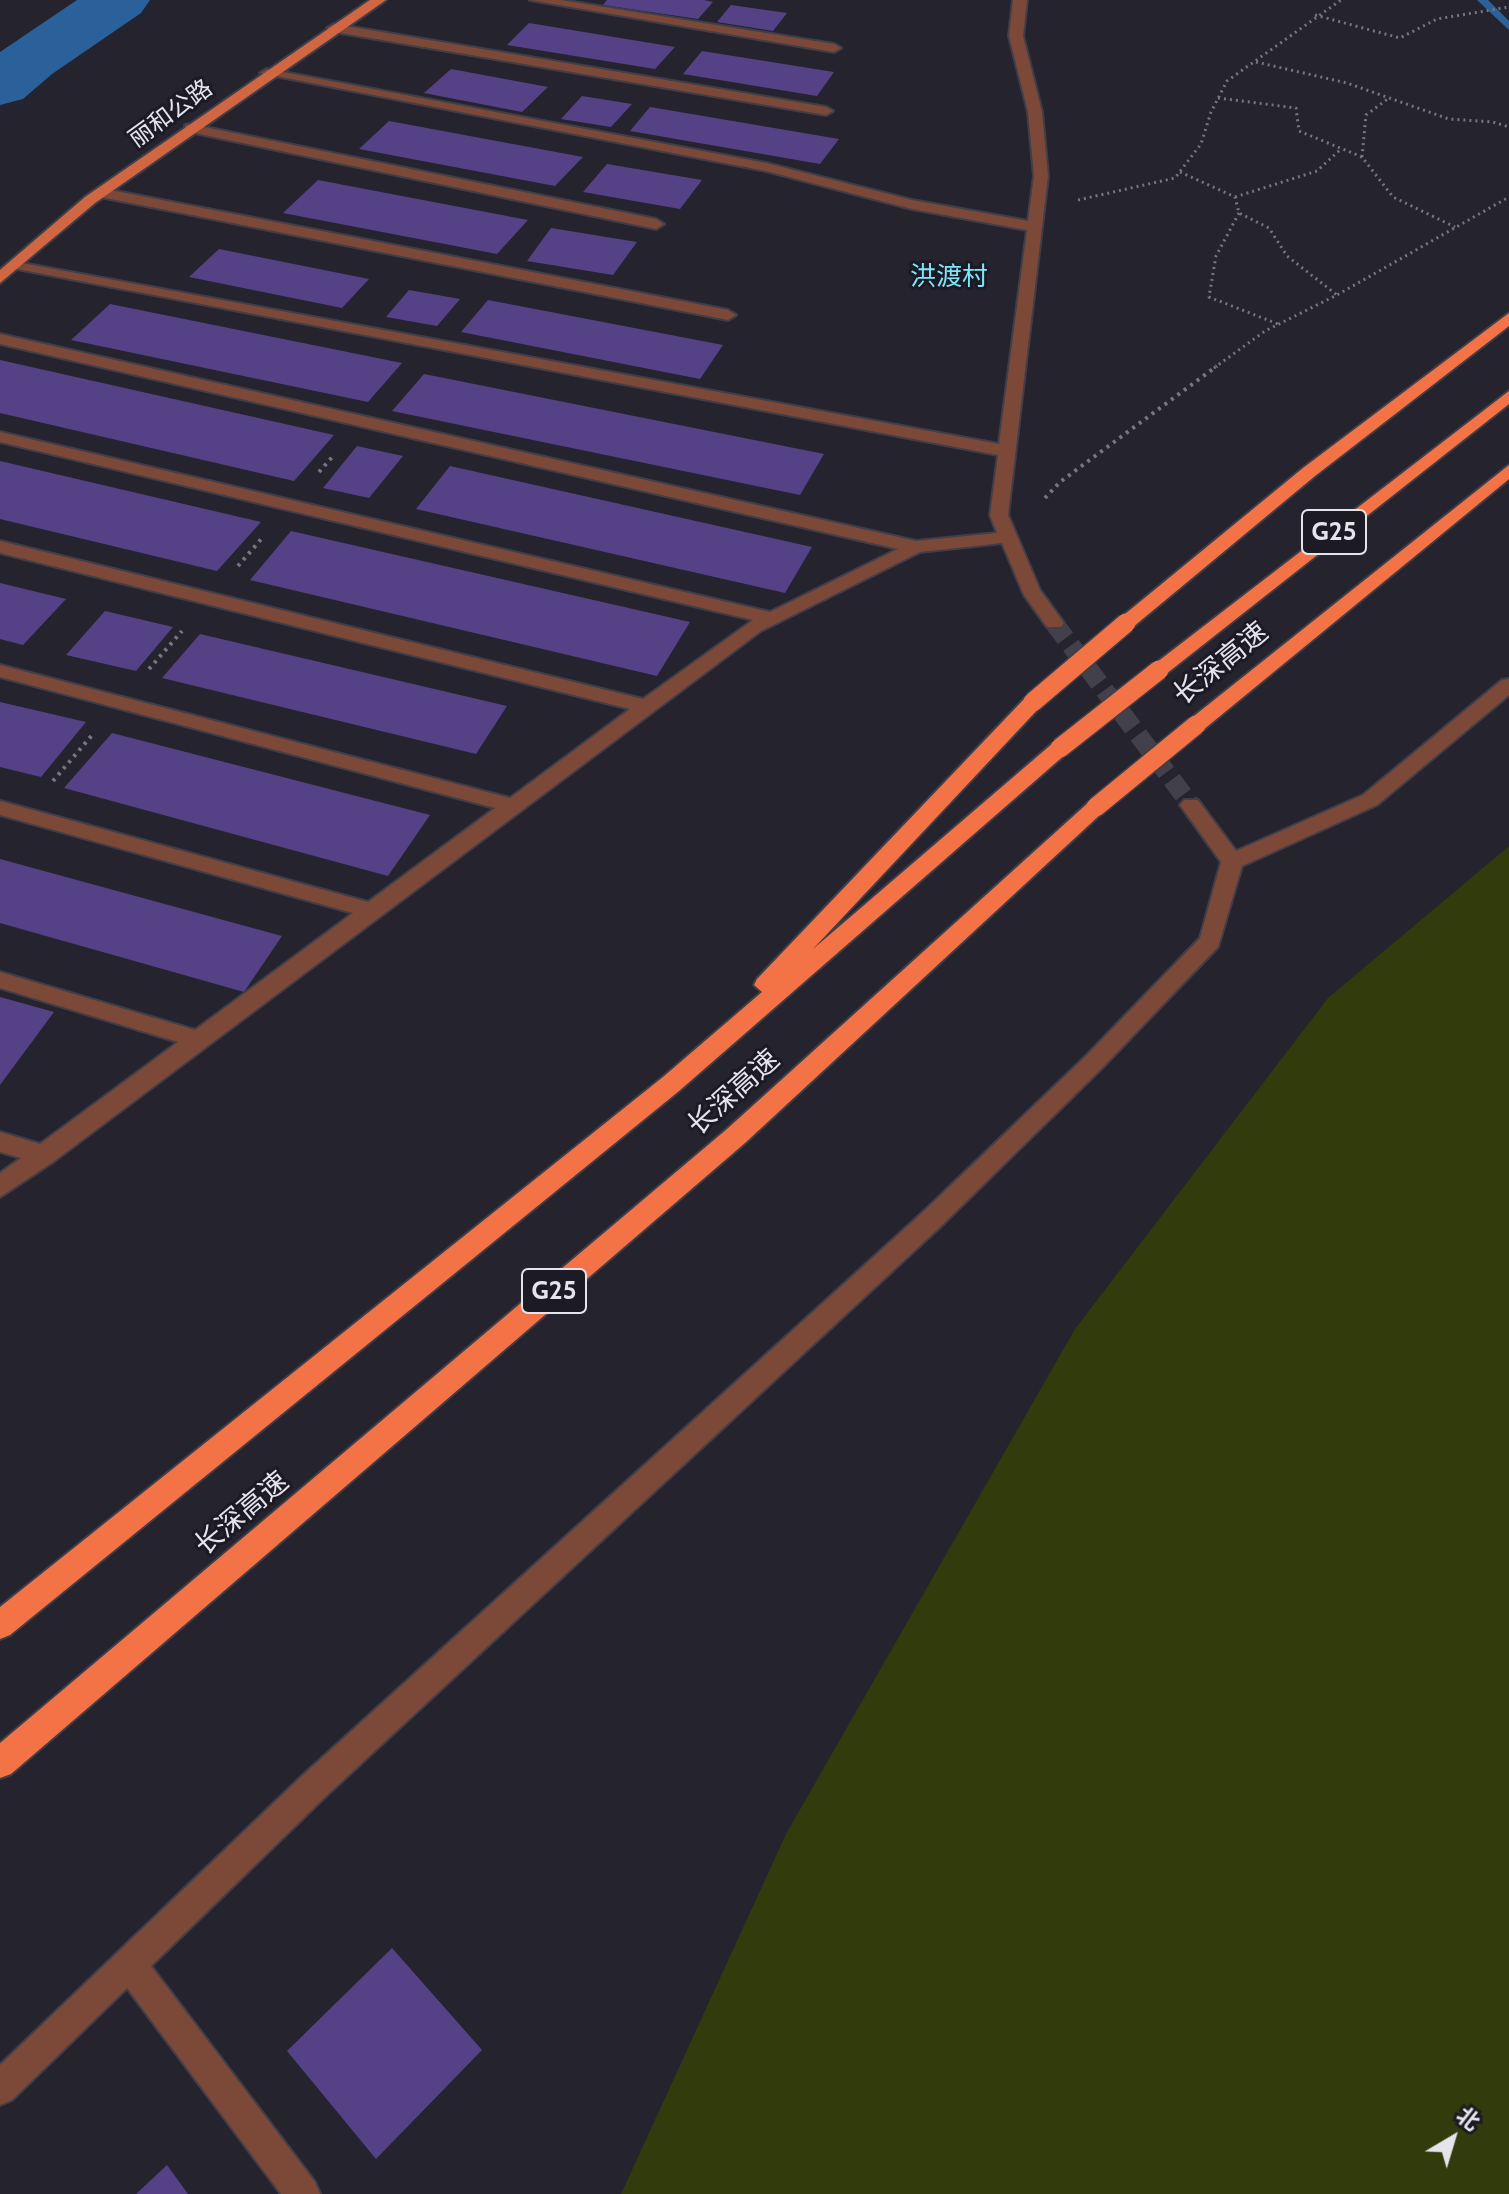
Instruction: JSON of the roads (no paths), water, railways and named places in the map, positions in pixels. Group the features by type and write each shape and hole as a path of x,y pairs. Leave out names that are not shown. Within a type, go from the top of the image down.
{"highway":[{"path":"671,1084 1033,702 1309,472 1509,318"},
{"name":"长深高速","path":"0,1625 671,1084 1060,748 1509,396"},
{"name":"长深高速","path":"0,1763 736,1136 1096,807 1509,470"},
{"path":"1348,602 1509,489"}],"main road":[{"name":"丽和公路","path":"0,278 100,193 267,73 379,0"}],"street":[{"path":"537,0 834,48"},
{"path":"1020,0 1016,36 1035,112 1041,176 999,515 1031,591 1054,623"},
{"path":"334,28 826,111"},
{"path":"267,73 766,167 912,204 1034,227"},
{"path":"190,128 656,224"},
{"path":"100,193 728,315"},
{"path":"17,264 1007,451"},
{"path":"0,339 916,547 1008,537"},
{"path":"0,437 771,618"},
{"path":"0,547 647,707"},
{"path":"0,1187 771,618 916,547"},
{"path":"0,671 514,806"},
{"path":"1232,861 1370,800 1509,685"},
{"path":"1191,805 1232,861"},
{"path":"0,808 373,911"},
{"path":"0,2088 314,1786 931,1220 1094,1062 1210,941 1232,861"},
{"path":"0,980 199,1040"},
{"path":"0,1142 44,1155"},
{"path":"129,1964 303,2194"}],"waterway":[{"path":"0,85 29,60 119,0"},
{"path":"1482,0 1509,27"}],"tunnel":[{"path":"1054,623 1191,805"}],"district":[{"name":"洪渡村","path":"949,277"}]}
